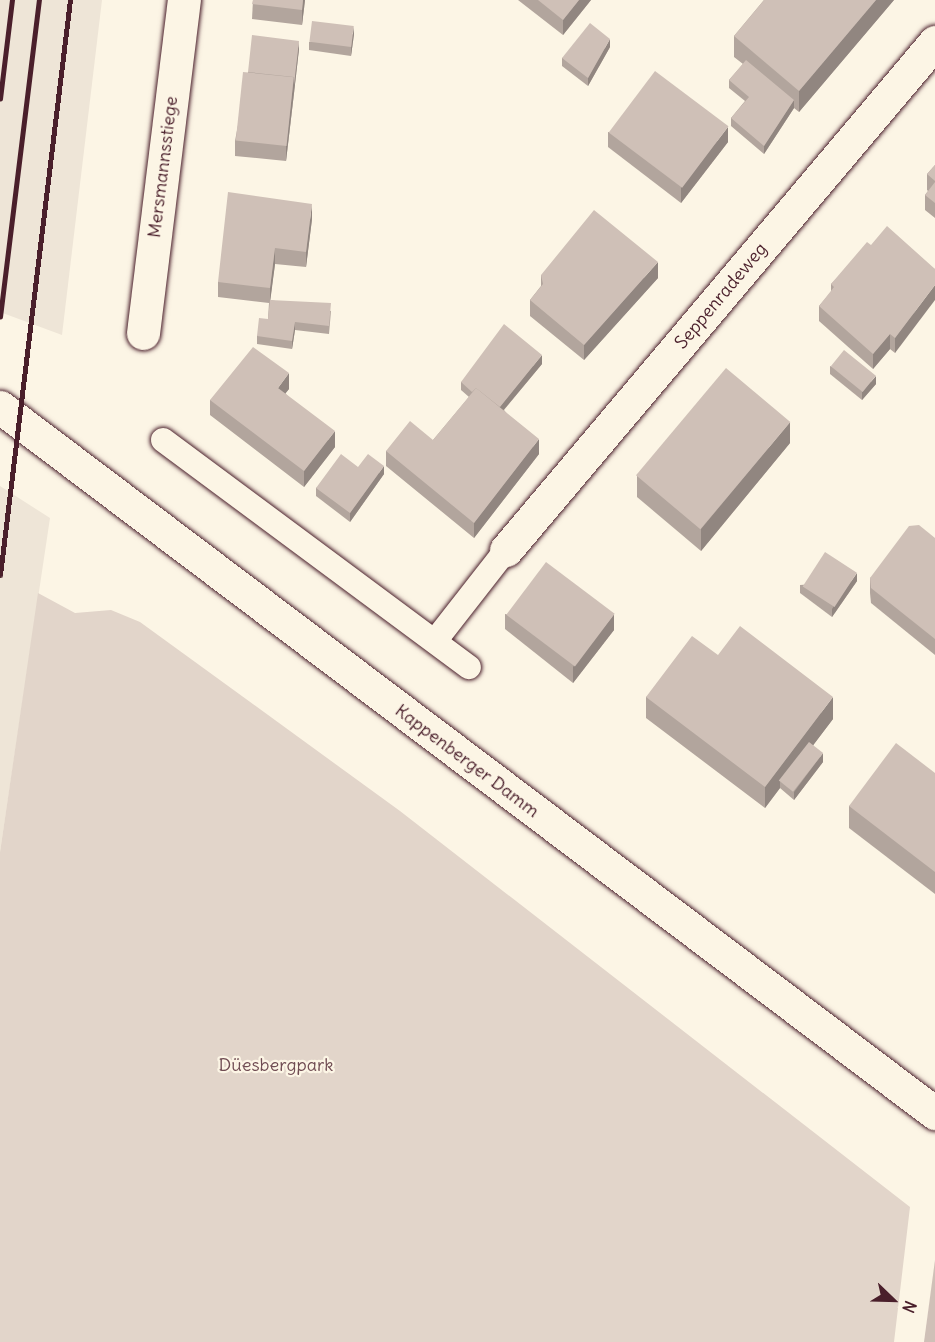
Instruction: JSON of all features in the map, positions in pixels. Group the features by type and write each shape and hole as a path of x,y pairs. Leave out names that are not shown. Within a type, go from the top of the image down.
{"main road":[{"name":"Mersmannsstiege","path":"143,333 184,0"},
{"name":"Seppenradeweg","path":"506,550 935,42"},
{"name":"Kappenberger Damm","path":"0,407 935,1113"}],"lane":[{"path":"163,440 469,667"},
{"path":"435,641 506,550"}],"shaded area":[{"path":"0,0 102,0 62,335 0,312"},
{"path":"0,486 50,518 0,852"}],"green space":[{"name":"Düesbergpark","path":"38,593 75,613 111,610 140,622 400,811 910,1207 894,1342 0,1342 0,852"}],"building":[{"path":"253,0 303,0 302,10 252,4"},
{"path":"538,0 579,0 563,20"},
{"path":"764,0 876,0 799,91 734,36"},
{"path":"312,21 354,26 351,47 309,42"},
{"path":"590,23 610,39 588,78 562,58"},
{"path":"252,35 299,41 294,85 294,77 248,72"},
{"path":"746,60 794,100 764,146 731,118 749,97 729,80"},
{"path":"655,71 728,126 682,188 609,132"},
{"path":"243,72 294,77 287,146 236,141"},
{"path":"935,165 935,181 927,174"},
{"path":"935,182 935,203 925,195"},
{"path":"228,192 312,204 306,252 275,248 270,288 218,282"},
{"path":"594,210 658,262 584,345 530,300 543,284 541,275"},
{"path":"887,226 935,269 935,285 895,338 890,334 873,354 819,306 834,287 831,284 867,242 871,245"},
{"path":"270,300 331,303 329,326 295,322 292,341 257,336 259,318 268,319"},
{"path":"504,324 542,355 500,407 476,388 472,392 461,382"},
{"path":"253,347 289,373 278,388 335,431 304,471 210,400"},
{"path":"844,350 876,376 863,392 831,366"},
{"path":"726,368 790,422 700,529 636,475"},
{"path":"476,388 539,439 474,523 386,451 410,421 433,440"},
{"path":"341,454 358,467 368,454 384,466 350,513 316,488"},
{"path":"919,525 935,538 935,639 871,588 870,578 909,526"},
{"path":"825,552 857,573 835,607 803,586"},
{"path":"546,562 615,614 575,666 506,615"},
{"path":"740,626 833,697 765,787 646,697 692,636 718,655"},
{"path":"809,742 823,753 793,792 779,781"},
{"path":"896,743 935,773 935,872 849,806"},
{"path":"935,1260 935,1342 924,1342"}],"railway":[{"path":"0,99 12,0"},
{"path":"0,317 39,0"},
{"path":"0,575 70,0"}]}
